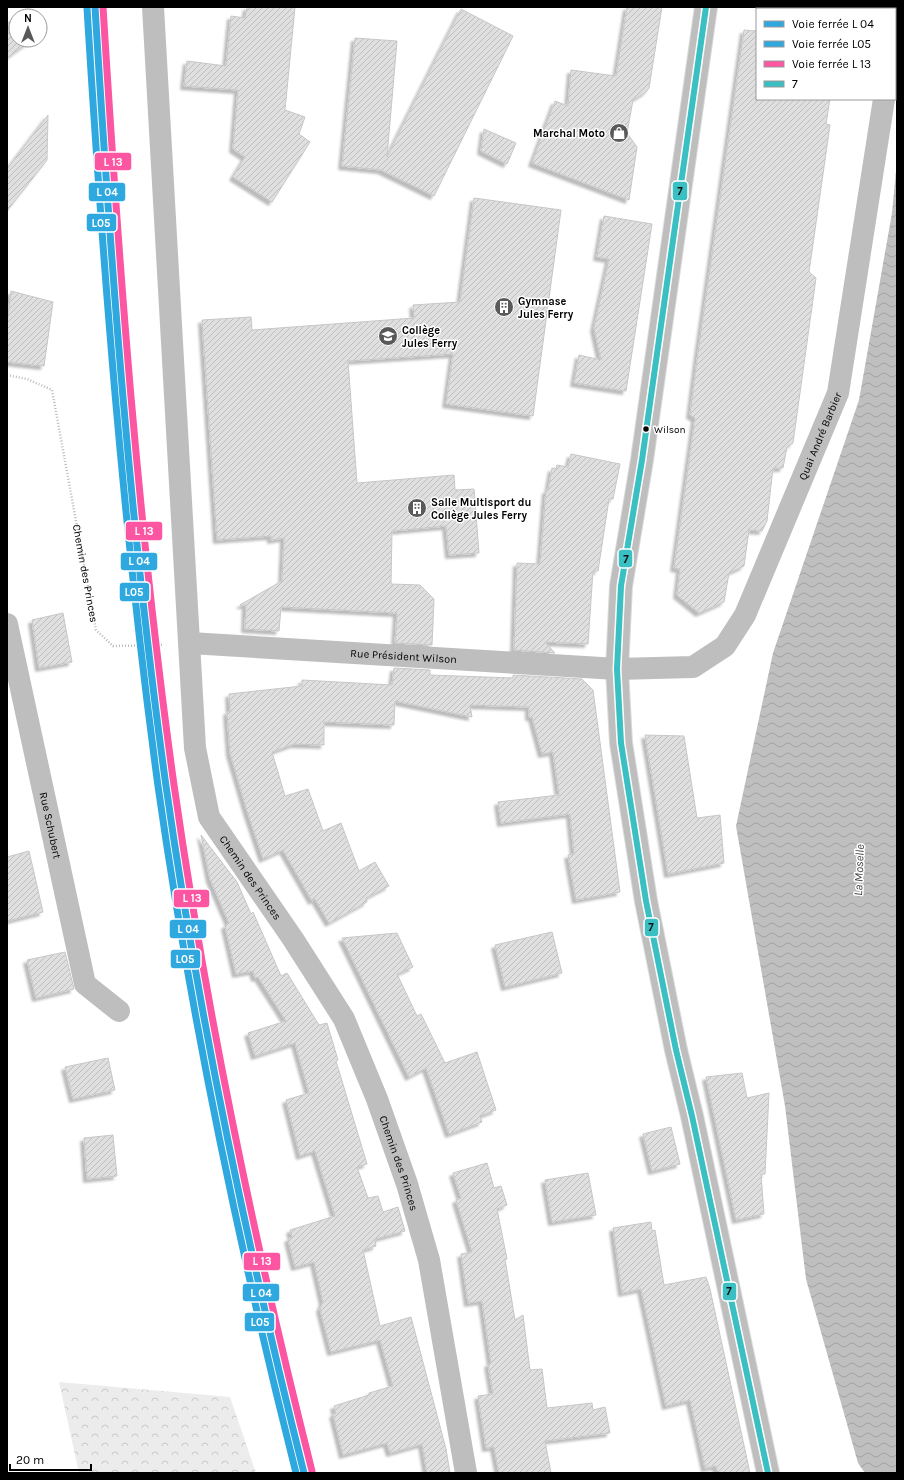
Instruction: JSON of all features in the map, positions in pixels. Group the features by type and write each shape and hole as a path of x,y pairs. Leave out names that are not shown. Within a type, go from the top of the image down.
{"street":[{"path":"153,7 190,643"},
{"path":"706,7 642,460 621,586 617,669 621,743 646,901 676,1050 692,1116 768,1473"},
{"name":"Quai André Barbier","path":"617,669 693,667 726,646 745,614 838,393 884,100"},
{"name":"Rue Schubert","path":"7,624 85,984 120,1011"},
{"name":"Rue Président Wilson","path":"190,643 617,669"},
{"name":"Chemin des Princes","path":"190,643 195,748 209,817 293,939 344,1019 377,1099 407,1184 429,1260 466,1473"}],"path":[{"name":"Chemin des Princes","path":"7,375 27,379 52,390 96,630 113,646 190,643"}],"green space":[{"path":"59,1382 230,1397 256,1473 79,1473"}],"water":[{"name":"La Moselle","path":"897,160 897,1473 865,1473 858,1463 806,1279 785,1106 736,826 773,653 859,400 892,213"}],"building":[{"path":"247,7 295,7 285,110 305,117 299,134 310,142 272,202 233,177 245,157 233,149 238,90 184,86 187,61 226,66 231,16 245,18"},
{"path":"627,7 662,7 649,88 646,92 633,100 627,133 637,147 629,200 532,163 555,101 568,106 571,70 616,76"},
{"path":"461,9 513,36 434,196 381,170 342,166 355,38 397,41 387,157"},
{"path":"8,23 8,48 21,48 7,58"},
{"path":"744,30 756,31 756,100 830,100 826,124 830,125 809,272 816,278 793,443 787,447 783,468 773,468 767,521 762,531 749,530 744,566 729,573 724,602 699,613 677,595 680,569 674,568 695,418 690,415"},
{"path":"48,115 47,160 7,211 7,169"},
{"path":"484,129 516,143 507,164 481,151"},
{"path":"474,198 561,210 533,416 446,404 453,354 348,361 357,483 454,475 455,490 474,489 479,553 449,555 446,526 392,531 391,584 420,585 434,599 432,645 395,643 397,613 281,607 279,631 245,629 246,605 240,605 282,581 284,538 271,540 271,536 217,540 202,320 251,317 252,330 414,318 413,305 460,302"},
{"path":"604,216 652,224 626,391 574,383 579,355 601,360 594,328 609,259 597,257"},
{"path":"11,291 53,302 44,366 7,362 7,324"},
{"path":"571,454 620,464 613,499 609,499 598,571 593,571 588,644 545,642 555,653 514,650 517,563 540,564 546,490 548,491 552,468 556,469 557,465 568,467"},
{"path":"63,613 72,662 39,668 32,620"},
{"path":"394,668 430,670 430,675 513,678 513,675 582,679 593,690 620,892 576,900 568,855 574,854 570,814 501,823 498,802 559,795 553,752 542,754 532,717 529,717 529,707 470,705 472,717 395,701 394,725 324,722 324,745 294,744 272,752 285,796 308,789 323,831 341,823 359,871 375,862 389,886 366,898 367,902 329,923 315,899 312,901 283,850 263,859 230,753 227,712 230,711 229,694 302,686 302,680 392,685"},
{"path":"645,735 684,736 697,818 720,815 724,863 668,874"},
{"path":"201,835 237,882 251,914 253,912 281,976 287,973 319,1025 327,1023 338,1060 336,1061 367,1164 357,1167 368,1198 378,1196 383,1212 398,1207 405,1231 375,1239 376,1246 363,1250 380,1326 411,1317 446,1449 450,1473 427,1473 422,1444 390,1453 387,1443 343,1455 333,1414 336,1414 334,1406 393,1386 380,1340 331,1352 320,1309 323,1302 314,1262 295,1267 288,1239 292,1237 290,1230 335,1216 315,1151 300,1156 286,1100 309,1093 295,1043 255,1056 248,1033 286,1021 258,977 255,978 253,971 236,974 225,926 229,923 210,879"},
{"path":"29,851 43,912 7,921 7,857"},
{"path":"552,932 562,973 505,987 495,945"},
{"path":"397,933 413,967 397,974 417,1016 421,1014 445,1063 477,1052 496,1110 480,1116 482,1122 449,1134 426,1068 409,1077 342,938"},
{"path":"65,952 74,989 36,998 27,960"},
{"path":"108,1058 115,1090 73,1099 65,1067"},
{"path":"742,1073 747,1098 769,1093 765,1174 761,1174 764,1214 736,1220 706,1077"},
{"path":"671,1127 680,1164 652,1171 643,1134"},
{"path":"113,1135 117,1176 87,1179 84,1138"},
{"path":"487,1163 494,1188 501,1186 507,1205 497,1209 507,1259 505,1259 515,1320 523,1315 530,1370 542,1369 547,1408 592,1403 593,1410 605,1407 610,1433 545,1441 551,1473 499,1473 494,1447 486,1448 478,1396 493,1394 488,1364 491,1363 482,1301 468,1303 461,1254 472,1252 456,1200 461,1198 453,1173"},
{"path":"588,1173 596,1215 552,1222 545,1180"},
{"path":"651,1222 652,1231 655,1230 664,1285 706,1277 710,1289 750,1473 718,1473 716,1466 705,1468 690,1400 666,1406 641,1289 622,1293 613,1228"}],"transit line":[{"path":"95,7 123,397 142,592 166,786 193,959 226,1131 263,1303 304,1473"},
{"path":"103,7 131,397 150,591 174,785 201,958 234,1130 271,1301 312,1471"},
{"name":"7","path":"706,7 642,460 621,586 617,669 621,743 646,901 676,1050 692,1116 768,1473"}],"rail line":[{"name":"L05","path":"87,8 115,398 134,592 158,786 185,959 218,1132 255,1303 296,1473"}],"place":[{"name":"Marchal Moto","path":"619,133"},
{"name":"Gymnase Jules Ferry","path":"504,307"},
{"name":"Collège Jules Ferry","path":"388,336"},
{"name":"Wilson","path":"646,429"},
{"name":"Salle Multisport du Collège Jules Ferry","path":"417,508"}]}
